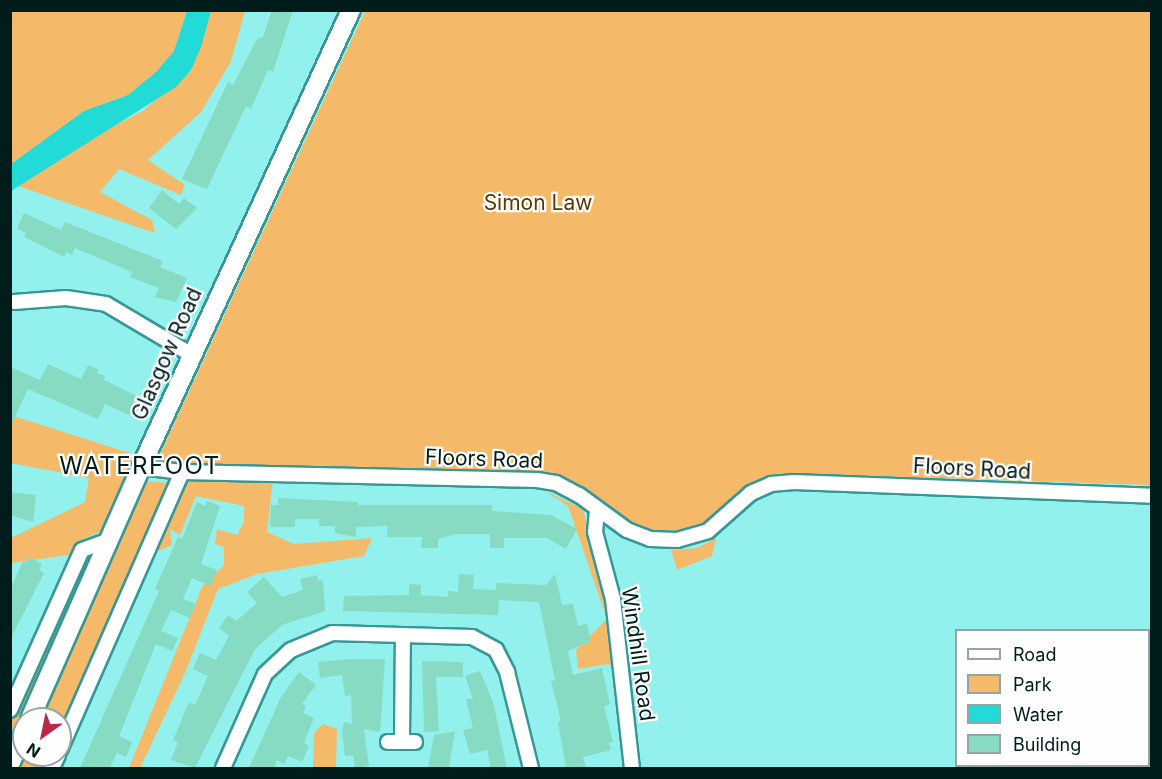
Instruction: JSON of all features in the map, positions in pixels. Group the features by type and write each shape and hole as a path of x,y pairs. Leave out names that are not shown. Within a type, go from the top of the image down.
{"main road":[{"name":"Glasgow Road","path":"35,707 141,466 351,10"}],"street":[{"path":"14,302 66,298 106,304 192,355"},
{"name":"Floors Road","path":"141,466 182,472 537,480 556,483 627,530 650,539 677,540 708,531 751,493 782,483 1152,496"},
{"path":"72,723 182,472"},
{"name":"Windhill Road","path":"597,510 595,532 613,599 632,768"},
{"path":"10,710 82,550 109,540"},
{"path":"223,768 266,674 291,650 332,633 472,638 496,650 507,672 531,768"},
{"path":"402,742 404,636"}],"green space":[{"path":"10,11 187,11 174,51 156,72 128,95 84,111 11,164"},
{"path":"211,11 245,11 231,61 201,112 148,160 185,185 181,195 119,169 100,192 152,220 155,233 18,186 97,135 144,110 191,70"},
{"name":"Simon Law","path":"365,11 1151,11 1151,485 785,473 764,476 698,528 649,533 631,525 578,485 554,473 156,463"},
{"path":"10,415 136,455 100,532 83,539 74,554 11,563 11,538 85,502 89,478 11,463"},
{"path":"185,480 273,480 267,532 294,544 372,538 364,556 257,574 218,589 185,673 140,768 129,768 202,587 224,565 224,547 215,544 217,529 237,535 244,522 244,506 196,496 180,535 170,529 172,545 155,552"},
{"path":"147,481 168,483 69,707 43,707"},
{"path":"545,491 583,509 609,608 616,669 608,664 578,669 576,650 607,619 568,506"},
{"path":"716,538 712,556 677,570 671,550 697,548"},
{"path":"88,546 95,549 25,707 16,707"},
{"path":"323,724 337,729 336,768 313,768 314,733"},
{"path":"16,767 42,767 42,768"}],"water":[{"path":"187,11 211,11 201,47 191,70 176,87 11,191 11,164 84,111 128,95 156,72 174,51"}],"building":[{"path":"272,10 293,10 273,72 268,70 251,109 246,106 207,189 182,179 228,82 233,85 257,39 263,37"},
{"path":"162,190 179,204 184,198 197,208 176,229 149,208"},
{"path":"24,213 61,230 65,222 163,261 160,267 187,278 176,302 155,297 159,288 130,277 132,272 75,248 72,255 66,252 64,257 24,237 26,233 17,229"},
{"path":"48,364 81,379 88,365 99,370 97,373 105,376 104,380 137,396 129,415 105,404 98,419 28,389 10,428 10,367 40,380"},
{"path":"10,492 36,495 33,522 10,515"},
{"path":"278,498 358,502 358,505 492,505 492,511 551,515 577,529 566,549 547,538 504,538 504,548 490,548 490,534 457,534 438,539 438,548 421,548 422,537 387,537 387,526 356,527 356,537 335,533 335,526 319,526 319,519 295,519 295,527 270,527 271,505 278,505"},
{"path":"207,501 220,506 201,564 217,570 210,586 192,578 183,599 196,604 190,618 171,610 161,631 178,638 172,651 156,644 119,736 132,742 126,757 117,753 110,767 80,768 159,591 155,589 178,537 182,539 197,502 205,506"},
{"path":"29,557 42,564 39,570 44,573 10,640 10,590 23,561 26,563"},
{"path":"459,574 474,575 473,589 496,590 496,583 546,585 555,574 562,605 573,604 578,626 587,624 591,641 568,651 573,675 602,668 610,704 604,706 613,742 609,743 611,750 583,757 586,768 566,768 558,722 561,721 551,681 555,680 539,602 499,600 498,615 343,611 344,596 409,595 409,584 421,585 421,595 448,597 448,591 458,592"},
{"path":"317,575 318,581 323,580 325,611 282,625 255,649 195,768 171,760 178,742 173,740 189,702 195,705 208,676 193,669 200,653 216,660 229,636 219,628 228,615 236,621 257,603 247,592 264,577 282,597 303,590 300,579"},
{"path":"385,659 380,732 364,729 369,766 355,768 353,755 345,756 342,732 344,722 352,724 351,695 345,696 342,675 320,678 318,662"},
{"path":"422,661 463,662 463,677 436,677 439,731 424,732"},
{"path":"480,671 493,702 507,768 491,768 487,750 470,754 463,730 473,728 466,699 473,699 465,676"},
{"path":"299,672 316,685 302,704 306,706 303,713 314,718 304,743 309,746 302,762 288,756 284,764 277,760 274,768 249,768 281,697"},
{"path":"455,731 449,768 428,768 434,735"}],"district":[{"name":"WATERFOOT","path":"140,466"}]}
